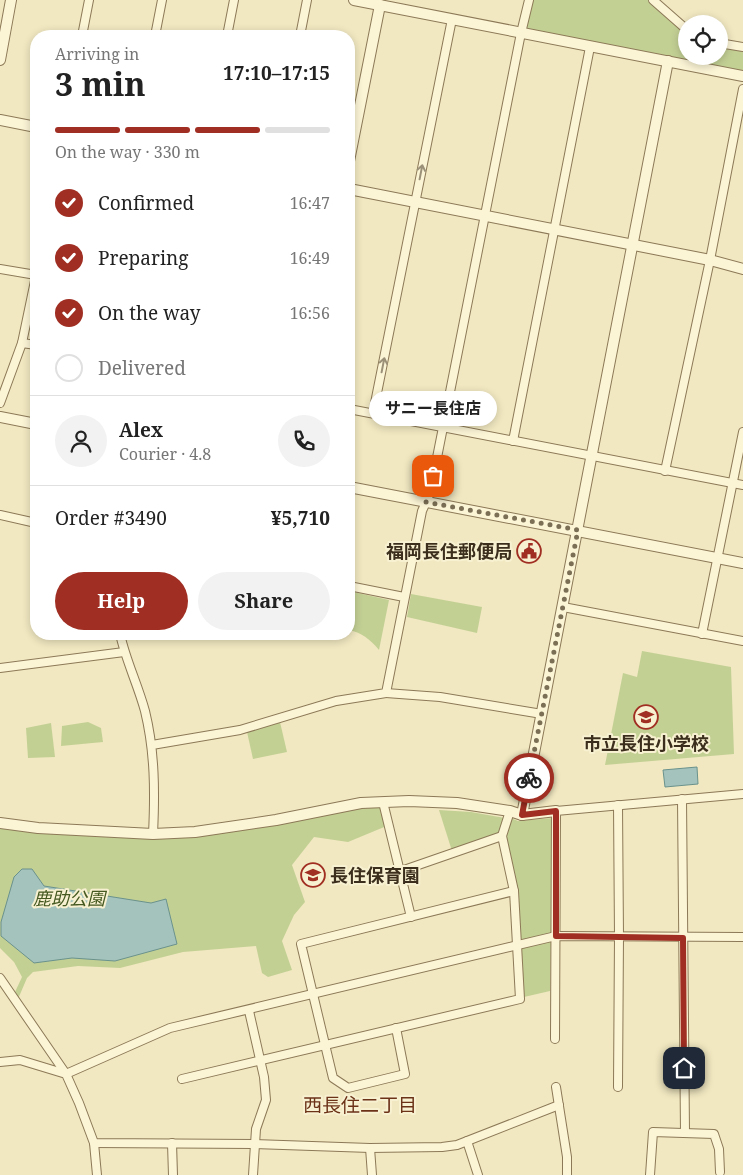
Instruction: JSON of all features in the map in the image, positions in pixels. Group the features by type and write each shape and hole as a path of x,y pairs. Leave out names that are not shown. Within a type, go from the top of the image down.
{"street":[{"path":"0,60 11,0"},
{"path":"83,30 89,0"},
{"path":"156,30 162,0"},
{"path":"228,30 234,0"},
{"path":"301,30 307,0"},
{"path":"354,0 381,3 452,20 743,76"},
{"path":"386,693 422,511 430,493 529,0"},
{"path":"653,0 678,22"},
{"path":"355,131 381,3"},
{"path":"373,413 452,20"},
{"path":"728,45 743,47"},
{"path":"513,441 590,47"},
{"path":"522,815 668,61"},
{"path":"665,471 710,260 743,89"},
{"path":"0,120 30,126"},
{"path":"355,190 743,268"},
{"path":"0,269 30,275"},
{"path":"0,403 22,343 30,305"},
{"path":"22,343 30,344"},
{"path":"355,409 590,457 743,485"},
{"path":"0,417 30,423"},
{"path":"702,634 743,432"},
{"path":"355,488 743,563"},
{"path":"0,515 30,522"},
{"path":"355,587 404,597"},
{"path":"563,607 743,641"},
{"path":"121,640 145,710 152,745 155,788 153,834"},
{"path":"0,668 124,652"},
{"path":"152,745 240,730 336,701 386,693 440,697 542,714"},
{"path":"0,822 38,828 153,834 195,832 276,820 361,803 409,801 456,803 510,811 522,815 743,794"},
{"path":"682,799 685,1133"},
{"path":"383,802 411,917"},
{"path":"618,805 620,937 618,1087"},
{"path":"182,1079 520,999 514,892 502,836 510,811"},
{"path":"555,1039 556,811"},
{"path":"401,871 502,836"},
{"path":"396,1028 405,1074 348,1088 333,1078 301,944 514,892"},
{"path":"0,1062 20,1060 66,1074 170,1028 556,936 743,937"},
{"path":"0,978 66,1074 94,1142 98,1175"},
{"path":"249,1010 264,1077 266,1100 256,1129 253,1175"},
{"path":"556,1087 567,1157 567,1175"},
{"path":"94,1142 370,1148 442,1147 457,1145 559,1105"},
{"path":"650,1175 653,1132 714,1134 719,1149 720,1172"},
{"path":"467,1141 478,1175"},
{"path":"172,1143 173,1175"},
{"path":"370,1148 372,1175"}],"green space":[{"path":"529,0 653,0 678,22 678,63 521,33"},
{"path":"728,44 743,47 743,76 686,65 728,65"},
{"path":"355,592 389,600 379,650 366,637 355,632"},
{"path":"411,594 482,607 477,633 407,617"},
{"path":"642,651 731,667 734,754 605,765 623,673 637,677"},
{"path":"88,722 101,728 103,742 61,746 62,726"},
{"path":"280,722 287,752 253,759 247,732"},
{"path":"51,723 55,757 28,758 26,728"},
{"name":"鹿助公園","path":"383,802 389,825 348,842 314,837 292,865 305,902 294,915 282,941 292,970 268,977 262,973 256,946 183,952 120,968 78,966 33,972 27,978 18,999 15,992 22,977 14,962 0,948 0,823 153,834"},
{"path":"439,810 471,812 505,818 500,834 452,851"},
{"path":"511,818 518,821 553,818 550,991 524,997 504,836"}],"water":[{"path":"697,767 698,784 665,787 663,770"},
{"path":"22,869 32,869 44,886 151,903 166,899 177,944 115,961 72,958 34,963 1,936 1,922 14,877"}],"way so far":[{"path":"433,476 430,493 426,502 578,530 529,778"}],"place":[{"name":"サニー長住店","path":"433,476"},
{"name":"福岡長住郵便局","path":"529,551"},
{"name":"市立長住小学校","path":"646,717"},
{"name":"長住保育園","path":"313,875"}],"district":[{"name":"西長住二丁目","path":"360,1105"}],"route":[{"path":"529,778 522,815 556,811 556,936 683,938 684,1068"}]}
